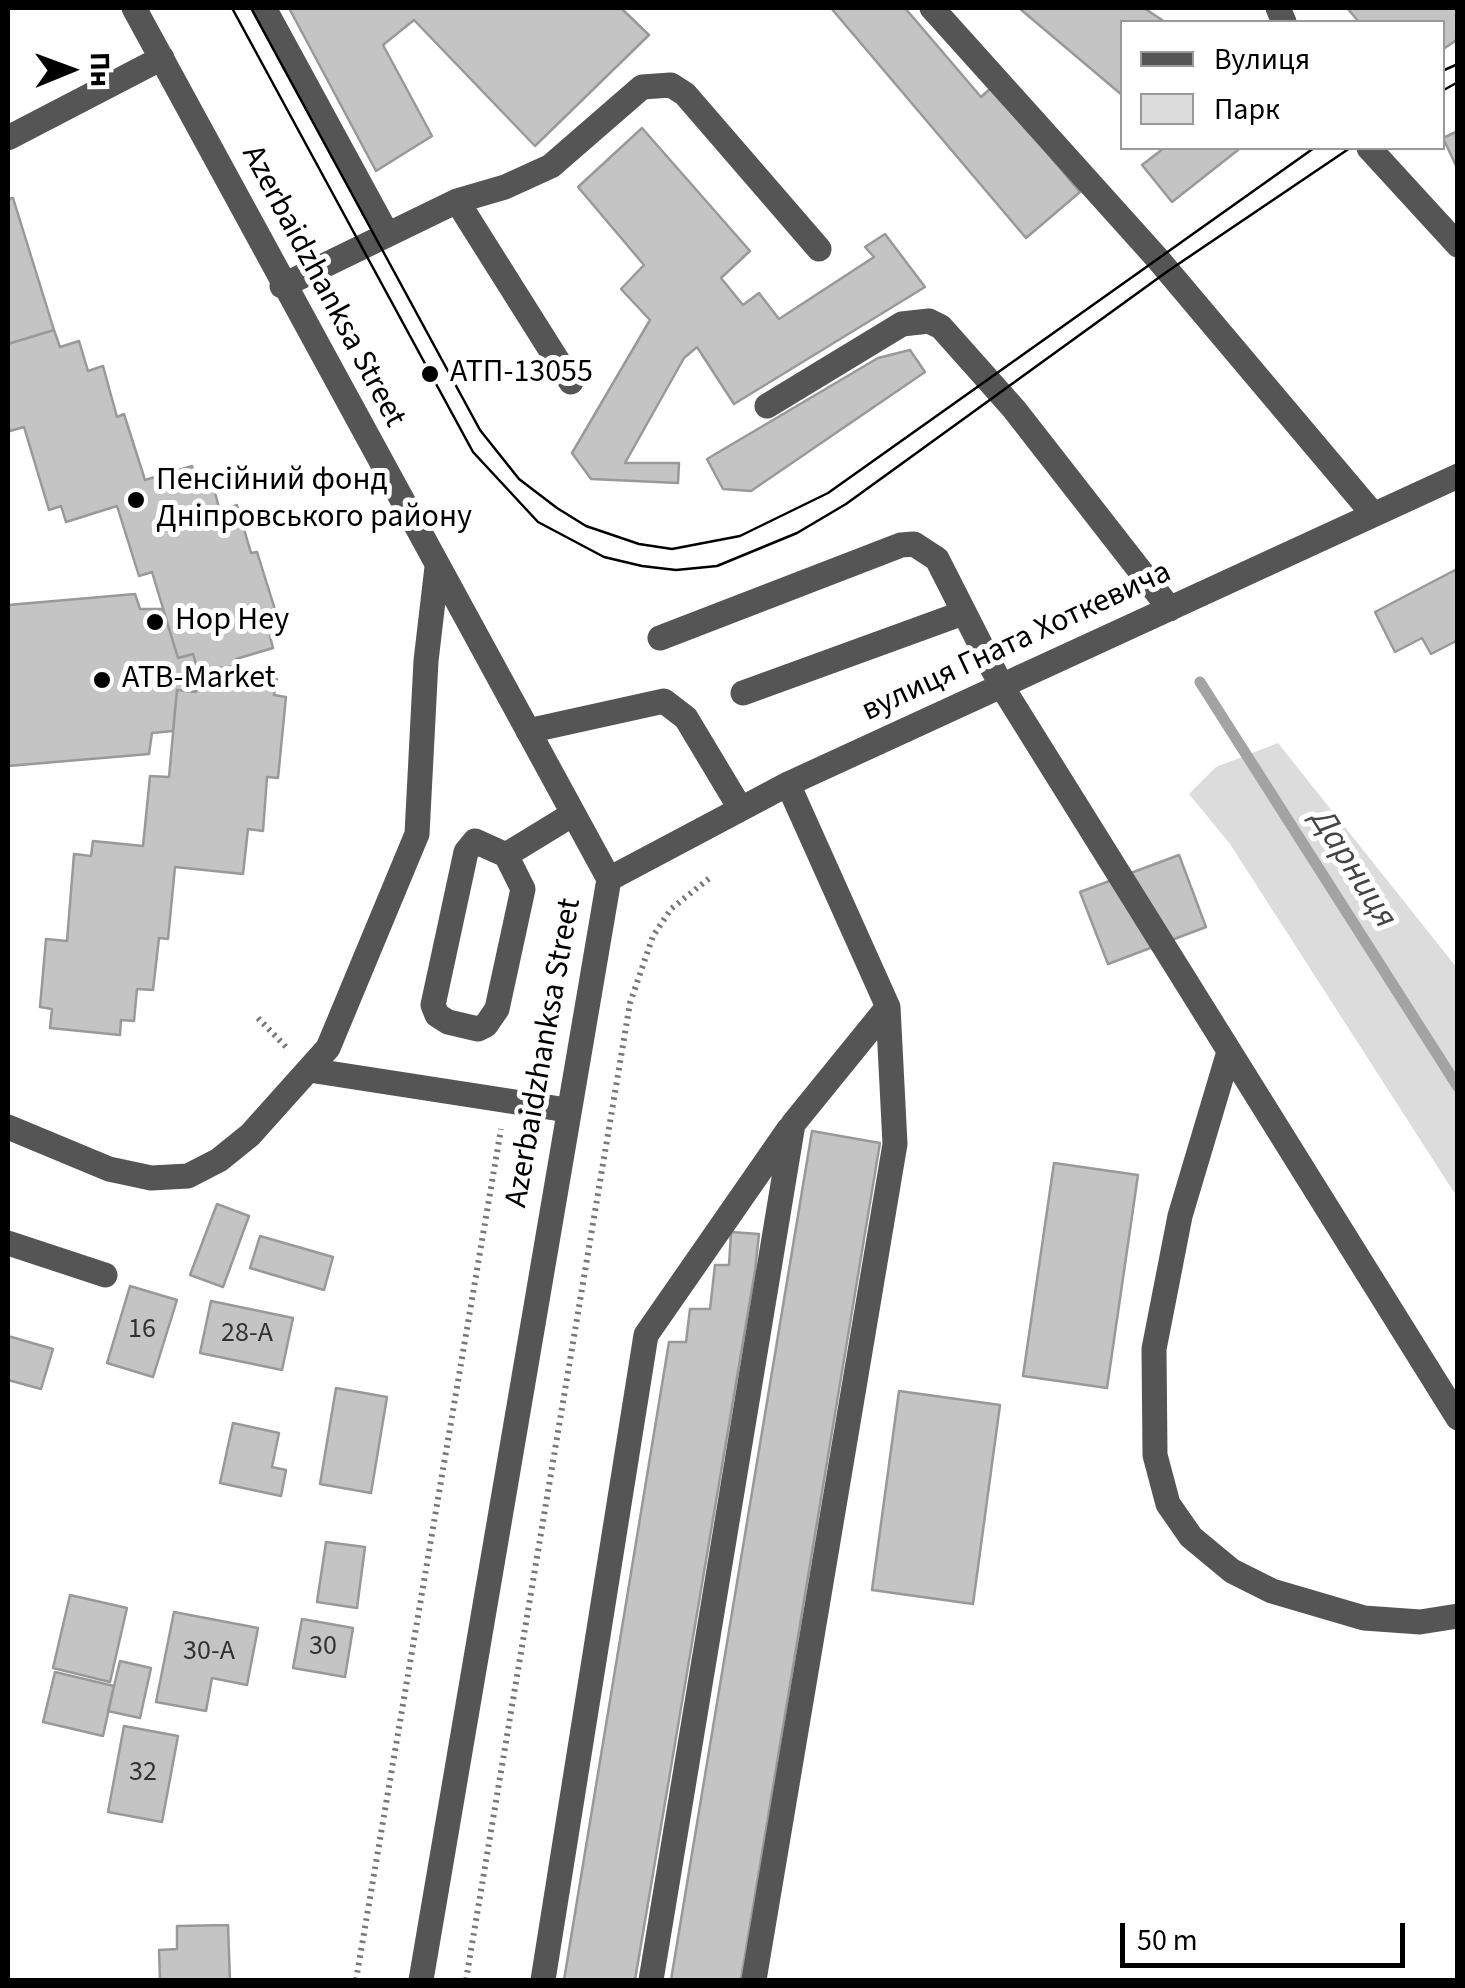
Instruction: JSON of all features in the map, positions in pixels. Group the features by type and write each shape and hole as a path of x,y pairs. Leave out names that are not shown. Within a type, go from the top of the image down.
{"street":[{"path":"264,8 386,232"},
{"path":"932,8 1157,258 1373,514"},
{"name":"Azerbaidzhanksa Street","path":"144,11 162,58 282,286 609,878 422,1980"},
{"path":"8,138 162,58"},
{"path":"282,286 386,232 550,166 642,87 671,85 685,94 819,250"},
{"path":"1371,150 1458,245"},
{"path":"458,201 571,382"},
{"path":"768,406 902,324 929,321 941,328 1014,409 1170,609"},
{"name":"вулиця Гната Хоткевича","path":"609,878 788,784 1373,514 1456,480"},
{"path":"660,638 901,545 914,544 937,559 1002,685 1228,1055 1458,1418"},
{"path":"8,1127 109,1169 151,1178 188,1176 250,1136 328,1048 417,834 426,660 437,567"},
{"path":"743,693 963,613"},
{"path":"528,731 664,701 686,718 740,808"},
{"path":"754,1980 895,1144 888,1007 788,784"},
{"path":"506,855 573,814"},
{"path":"475,841 506,855 523,889 497,1010 478,1029 448,1022 437,1015 434,992 466,852 475,841"},
{"path":"542,1980 646,1335 793,1124 888,1007"},
{"path":"1228,1055 1180,1216 1154,1349 1156,1455 1168,1504 1191,1537 1218,1560 1272,1591 1364,1618 1420,1622 1458,1616"},
{"path":"309,1070 567,1110"},
{"path":"651,1980 793,1124"},
{"path":"8,1244 104,1275"}],"path":[{"path":"466,1980 630,1004 653,936 670,910 712,876"},
{"path":"258,1018 309,1070"},
{"path":"356,1980 506,1101"}],"green space":[{"path":"1278,743 1457,968 1457,1197 1230,844 1189,794 1216,767"}],"building":[{"path":"289,8 621,8 649,35 535,146 414,20 383,45 432,136 376,171"},
{"path":"831,8 905,8 981,97 992,87 1080,192 1026,238"},
{"path":"1019,8 1144,8 1162,20 1120,20 1120,93"},
{"path":"1347,8 1458,8 1458,39 1445,48 1445,20 1357,20"},
{"path":"642,128 750,251 721,278 743,305 759,293 779,319 874,257 865,247 885,234 925,287 734,404 697,347 684,358 625,463 679,463 678,483 591,479 572,453 650,320 621,289 644,265 578,187"},
{"path":"1458,131 1458,170 1445,142 1445,137"},
{"path":"1161,150 1238,150 1172,202 1142,165"},
{"path":"13,198 54,330 8,344 8,199"},
{"path":"54,330 60,347 79,341 88,371 103,366 117,417 124,414 145,480 192,466 198,485 212,482 220,511 237,505 251,553 257,552 282,632 270,636 273,648 236,659 237,666 198,670 193,654 178,658 152,572 139,576 117,506 66,522 61,506 49,510 24,427 10,431 8,425 8,344"},
{"path":"910,350 925,372 751,491 723,489 707,459 878,358"},
{"path":"1457,569 1458,640 1431,654 1422,638 1395,652 1375,612"},
{"name":"ATB-Market","path":"135,594 140,609 163,609 178,658 193,654 198,670 196,692 177,690 173,731 152,733 149,754 8,766 8,605"},
{"path":"237,666 237,674 277,679 274,695 286,697 278,778 267,777 263,831 248,829 243,874 175,867 168,939 159,938 153,990 137,989 134,1021 121,1020 120,1035 50,1028 52,1009 40,1007 46,939 67,941 74,854 91,856 93,841 143,846 150,776 169,777 177,690 196,692 198,670"},
{"path":"1179,855 1206,927 1108,964 1080,892"},
{"path":"812,1131 880,1143 741,1980 671,1980"},
{"path":"1054,1163 1138,1175 1107,1388 1023,1376"},
{"path":"217,1204 249,1216 223,1287 190,1275"},
{"path":"731,1232 759,1234 755,1271 635,1980 564,1980 669,1342 686,1342 690,1309 710,1309 715,1265 729,1265"},
{"path":"260,1236 333,1257 324,1290 250,1268"},
{"path":"130,1286 177,1300 153,1377 107,1363"},
{"path":"211,1301 293,1318 282,1370 200,1353"},
{"path":"8,1336 53,1349 41,1389 8,1380"},
{"path":"336,1388 387,1397 371,1493 320,1484"},
{"path":"899,1391 1000,1405 973,1604 872,1590"},
{"path":"233,1423 279,1433 272,1467 286,1470 281,1496 220,1483"},
{"path":"326,1542 365,1547 357,1608 317,1602"},
{"path":"70,1595 127,1608 110,1682 53,1668"},
{"path":"174,1612 258,1628 247,1685 212,1678 206,1711 156,1702"},
{"path":"302,1619 353,1628 345,1677 293,1668"},
{"path":"120,1661 151,1668 140,1718 108,1711"},
{"path":"55,1672 114,1686 103,1736 43,1722"},
{"path":"124,1726 178,1736 162,1822 108,1812"},
{"path":"228,1925 230,1980 160,1980 159,1950 177,1949 177,1926"}],"waterway":[{"name":"Дарниця","path":"1200,682 1458,1087"}],"tram line":[{"path":"232,8 473,452 538,522 604,557 642,566 676,570 717,566 797,533 846,504 1168,271 1347,150"},
{"path":"251,8 480,430 519,479 586,526 639,544 672,549 740,536 828,493 1311,150"},
{"path":"1445,70 1458,64"},
{"path":"1445,89 1458,82"}],"place":[{"name":"АТП-13055","path":"430,374"},
{"name":"Пенсійний фонд Дніпровського району","path":"136,500"},
{"name":"Hop Hey","path":"155,622"},
{"name":"ATB-Market","path":"102,680"}]}
